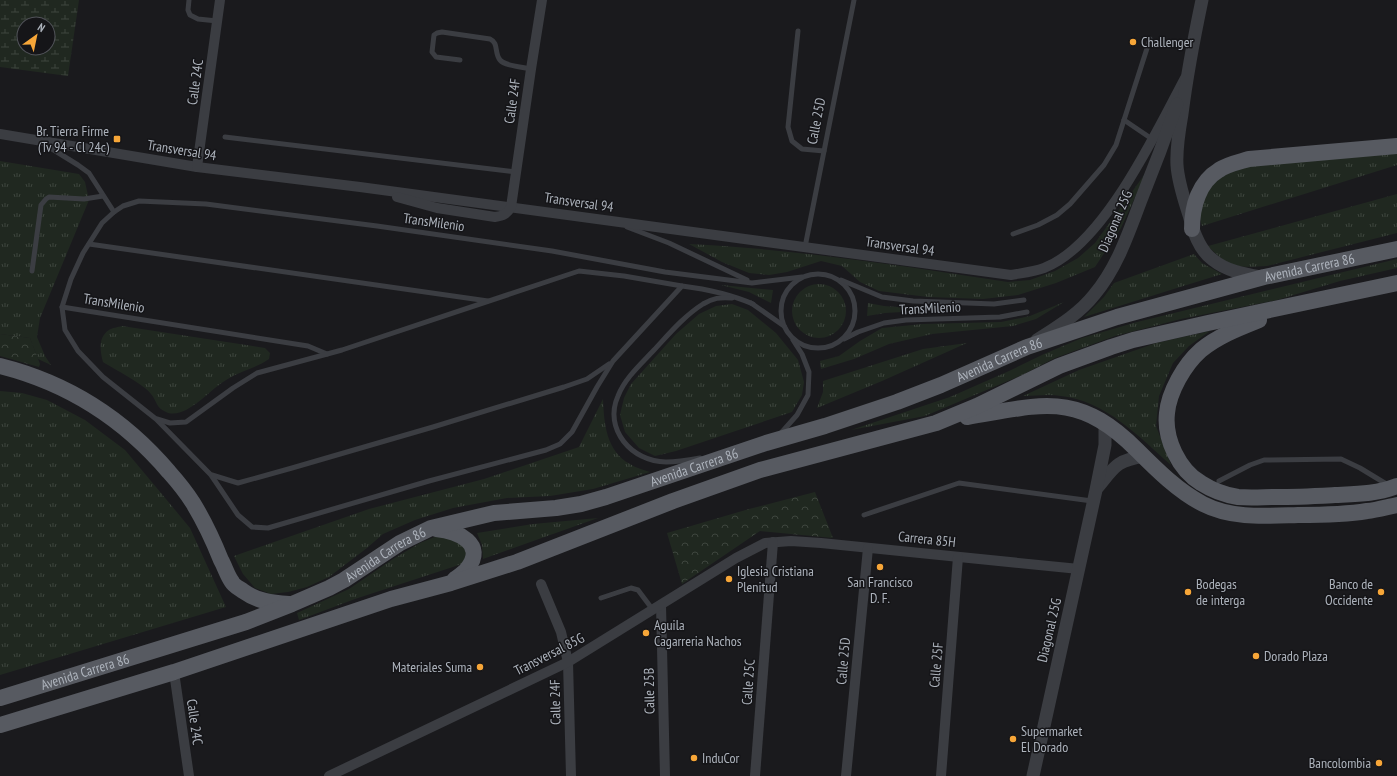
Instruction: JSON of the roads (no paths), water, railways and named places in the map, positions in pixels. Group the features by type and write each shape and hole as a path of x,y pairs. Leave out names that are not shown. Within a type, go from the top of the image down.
{"main road":[{"path":"1192,229 1192,219 1198,193 1203,185 1220,169 1249,159 1397,146"},
{"name":"Avenida Carrera 86","path":"0,698 246,622 292,604 344,580 400,544 431,528 494,513 556,508 581,504 641,486 766,443 825,426 897,402 941,385 1027,347 1117,316 1264,277 1397,249"},
{"name":"Avenida Carrera 86","path":"0,725 174,672 391,599 451,583 517,562 673,500 760,470 936,423 978,406 1059,366 1133,340 1397,283"},
{"path":"1292,306 1219,337 1201,351 1189,363 1177,380 1167,413 1168,436 1178,459 1188,473 1201,483 1220,492 1237,497 1299,497 1368,494 1395,487"},
{"path":"0,366 32,376 75,395 97,407 132,434 157,457 193,502 232,582 251,597 261,601 292,604"},
{"path":"936,423 1045,405 1072,408 1087,413 1117,431 1180,490 1192,498 1217,510 1239,515 1268,516 1344,514 1369,511 1397,505"},
{"path":"431,528 459,534 470,541 473,548 473,560 467,570 451,583"}],"street":[{"name":"Calle 24C","path":"197,167 220,0"},
{"name":"Calle 24F","path":"511,207 530,69 542,0"},
{"name":"Diagonal 25G","path":"1202,0 1187,75 1177,145 1179,178 1192,229 1198,242 1211,259 1225,268 1243,274 1264,277"},
{"name":"Diagonal 25G","path":"1027,347 1079,310 1094,295 1106,279 1136,215 1187,75"},
{"name":"Transversal 94","path":"0,134 197,167 360,187 437,208 494,217 506,214 511,207 1011,275 1045,268 1066,255 1086,238 1122,191 1187,75"},
{"name":"Diagonal 25G","path":"1033,776 1095,496 1105,445 1105,423"},
{"name":"Diagonal 25G","path":"1095,496 1113,468 1127,459 1144,456"},
{"name":"Carrera 85H","path":"773,542 791,541 958,556 1079,569"},
{"name":"Transversal 85G","path":"329,776 568,662 736,558 765,543 773,542"},
{"name":"Calle 25C","path":"755,776 773,542"},
{"name":"Calle 25D","path":"846,776 868,548"},
{"name":"Calle 25F","path":"941,776 958,556"},
{"name":"Calle 24F","path":"541,584 561,632 568,662 571,776"},
{"name":"Calle 25B","path":"657,608 665,776"},
{"name":"Calle 24C","path":"174,672 189,776"}],"lane":[{"path":"189,0 188,10 190,15 198,19 217,22"},
{"name":"Calle 25D","path":"805,247 854,0"},
{"path":"798,31 788,127 792,141 802,148 824,151"},
{"path":"460,60 436,57 432,52 434,35 442,32 494,40 500,60 505,64 530,69"},
{"path":"1013,234 1038,225 1057,215 1070,204 1104,165 1116,145 1150,39"},
{"path":"1124,120 1152,139"},
{"path":"225,137 516,172"},
{"path":"36,139 89,173 114,212"},
{"path":"32,271 41,205 43,202 49,197 84,199 103,196"},
{"name":"TransMilenio","path":"613,361 596,387 572,432 560,444 546,450 429,481 268,528 252,527 238,516 211,475 156,419 103,377 78,351 65,330 62,307 70,279 102,223 123,206 139,201 206,204 377,226 536,249 665,272 752,283 802,277"},
{"path":"613,221 669,243 752,283"},
{"name":"TransMilenio","path":"89,244 489,301"},
{"name":"TransMilenio","path":"156,419 170,423 186,422 233,388 257,373 327,354 579,271 624,276 720,292 753,304 784,326"},
{"path":"766,443 785,430 797,415 808,395 809,372 802,354 790,336 784,326 781,315 781,303 785,292 793,283 802,277 814,274 825,274 836,279 846,287 852,298 855,310 853,322 847,333 838,342 826,347 813,347 801,343 790,336"},
{"name":"TransMilenio","path":"836,279 882,297 913,301 994,304 1024,300"},
{"name":"TransMilenio","path":"211,475 238,483 433,427 587,379 598,373 613,361 682,286"},
{"name":"TransMilenio","path":"732,455 666,462 647,459 632,451 623,441 615,428 614,412 617,396 629,377 684,318 703,304 720,297 753,304"},
{"name":"TransMilenio","path":"62,307 308,346 327,354"},
{"name":"TransMilenio","path":"838,342 858,332 884,323 906,320 1000,317 1027,312"},
{"path":"1219,481 1250,465 1264,460 1341,459 1395,487"},
{"path":"864,515 959,483 1095,496"},
{"path":"600,598 635,588 657,608"}],"place":[{"name":"Challenger","path":"1133,42"},
{"name":"Br. Tierra Firme (Tv 94 - Cl 24c)","path":"117,139"},
{"name":"San Francisco D. F.","path":"880,567"},
{"name":"Iglesia Cristiana Plenitud","path":"729,579"},
{"name":"Bodegas de interga","path":"1188,592"},
{"name":"Banco de Occidente","path":"1381,592"},
{"name":"Aguila Cagarreria Nachos","path":"646,633"},
{"name":"Dorado Plaza","path":"1256,656"},
{"name":"Materiales Suma","path":"480,667"},
{"name":"Supermarket El Dorado","path":"1013,739"},
{"name":"InduCor","path":"694,758"},
{"name":"Bancolombia","path":"1379,763"}]}
